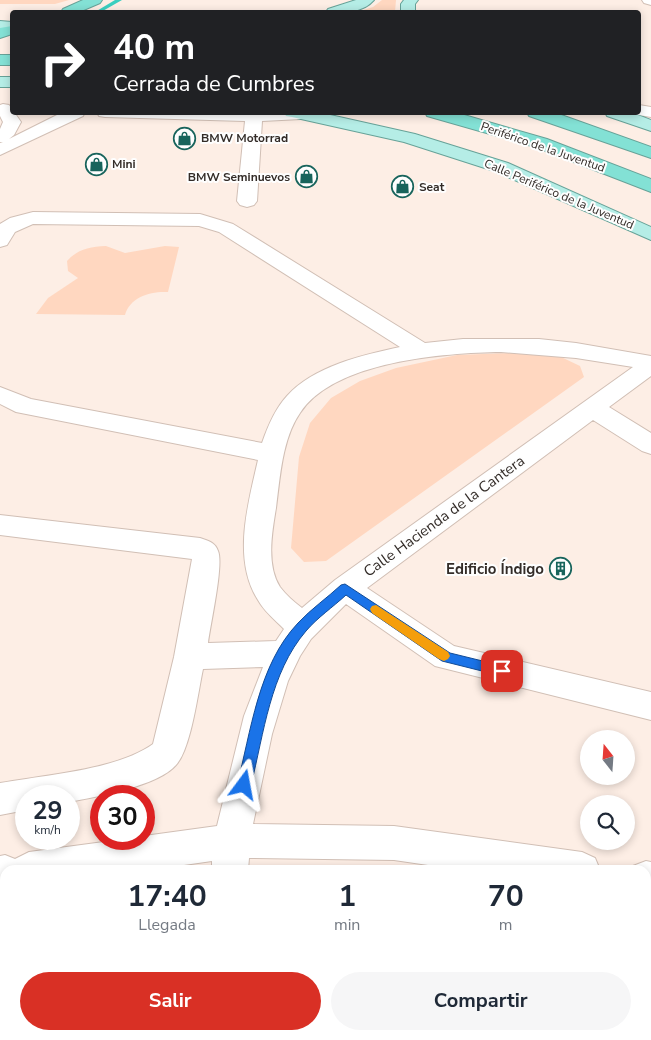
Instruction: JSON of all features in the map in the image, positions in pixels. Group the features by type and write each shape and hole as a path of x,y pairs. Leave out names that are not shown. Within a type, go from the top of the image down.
{"highway":[{"path":"72,10 95,0"},
{"name":"Periférico de la Juventud","path":"443,115 541,143 651,186"},
{"path":"543,115 651,153"}],"main road":[{"path":"341,10 356,6 367,0"},
{"name":"Calle Periférico de la Juventud","path":"306,115 409,138 502,167 651,234"},
{"path":"621,115 651,126"}],"street":[{"path":"0,137 8,131 12,122 5,109"},
{"path":"0,150 71,115"},
{"path":"217,115 268,115"},
{"path":"247,201 254,116"},
{"path":"0,241 3,231 11,225 33,218 184,219 213,222 226,228 422,351"},
{"path":"302,628 269,594 264,582 258,554 261,518 272,454 284,419 296,400 312,388 340,373 379,358 447,346 522,344 607,354 651,364"},
{"name":"Calle Hacienda de la Cantera","path":"230,855 261,712 270,682 284,653 302,628 345,588 651,364"},
{"path":"0,395 25,406 272,454"},
{"path":"592,408 651,445"},
{"path":"0,525 200,548 205,552 206,559 190,657 171,740 164,754 150,765 109,779 0,800"},
{"path":"345,588 446,657 651,706"},
{"path":"190,657 284,653"},
{"path":"96,865 394,843 543,865"}],"shaded area":[{"path":"0,0 69,0 55,4 0,4"},
{"path":"382,0 396,0 395,10 363,10 373,7"},
{"path":"106,246 125,253 165,246 179,247 168,292 142,296 131,304 125,315 36,314 48,298 78,278 68,271 67,261 71,257 84,249"},
{"path":"513,353 559,356 580,366 584,377 326,561 304,562 291,548 299,457 310,423 331,398 360,381 396,368 457,355"}],"waterway":[{"path":"102,10 119,0"}],"slow traffic":[{"path":"376,609 444,656"}],"place":[{"name":"BMW Motorrad","path":"185,138"},
{"name":"Mini","path":"96,164"},
{"name":"BMW Seminuevos","path":"306,177"},
{"name":"Seat","path":"403,187"},
{"name":"Edificio Índigo","path":"560,569"}],"route":[{"path":"244,785 270,682 284,653 302,628 345,588 446,657 502,671"}]}
